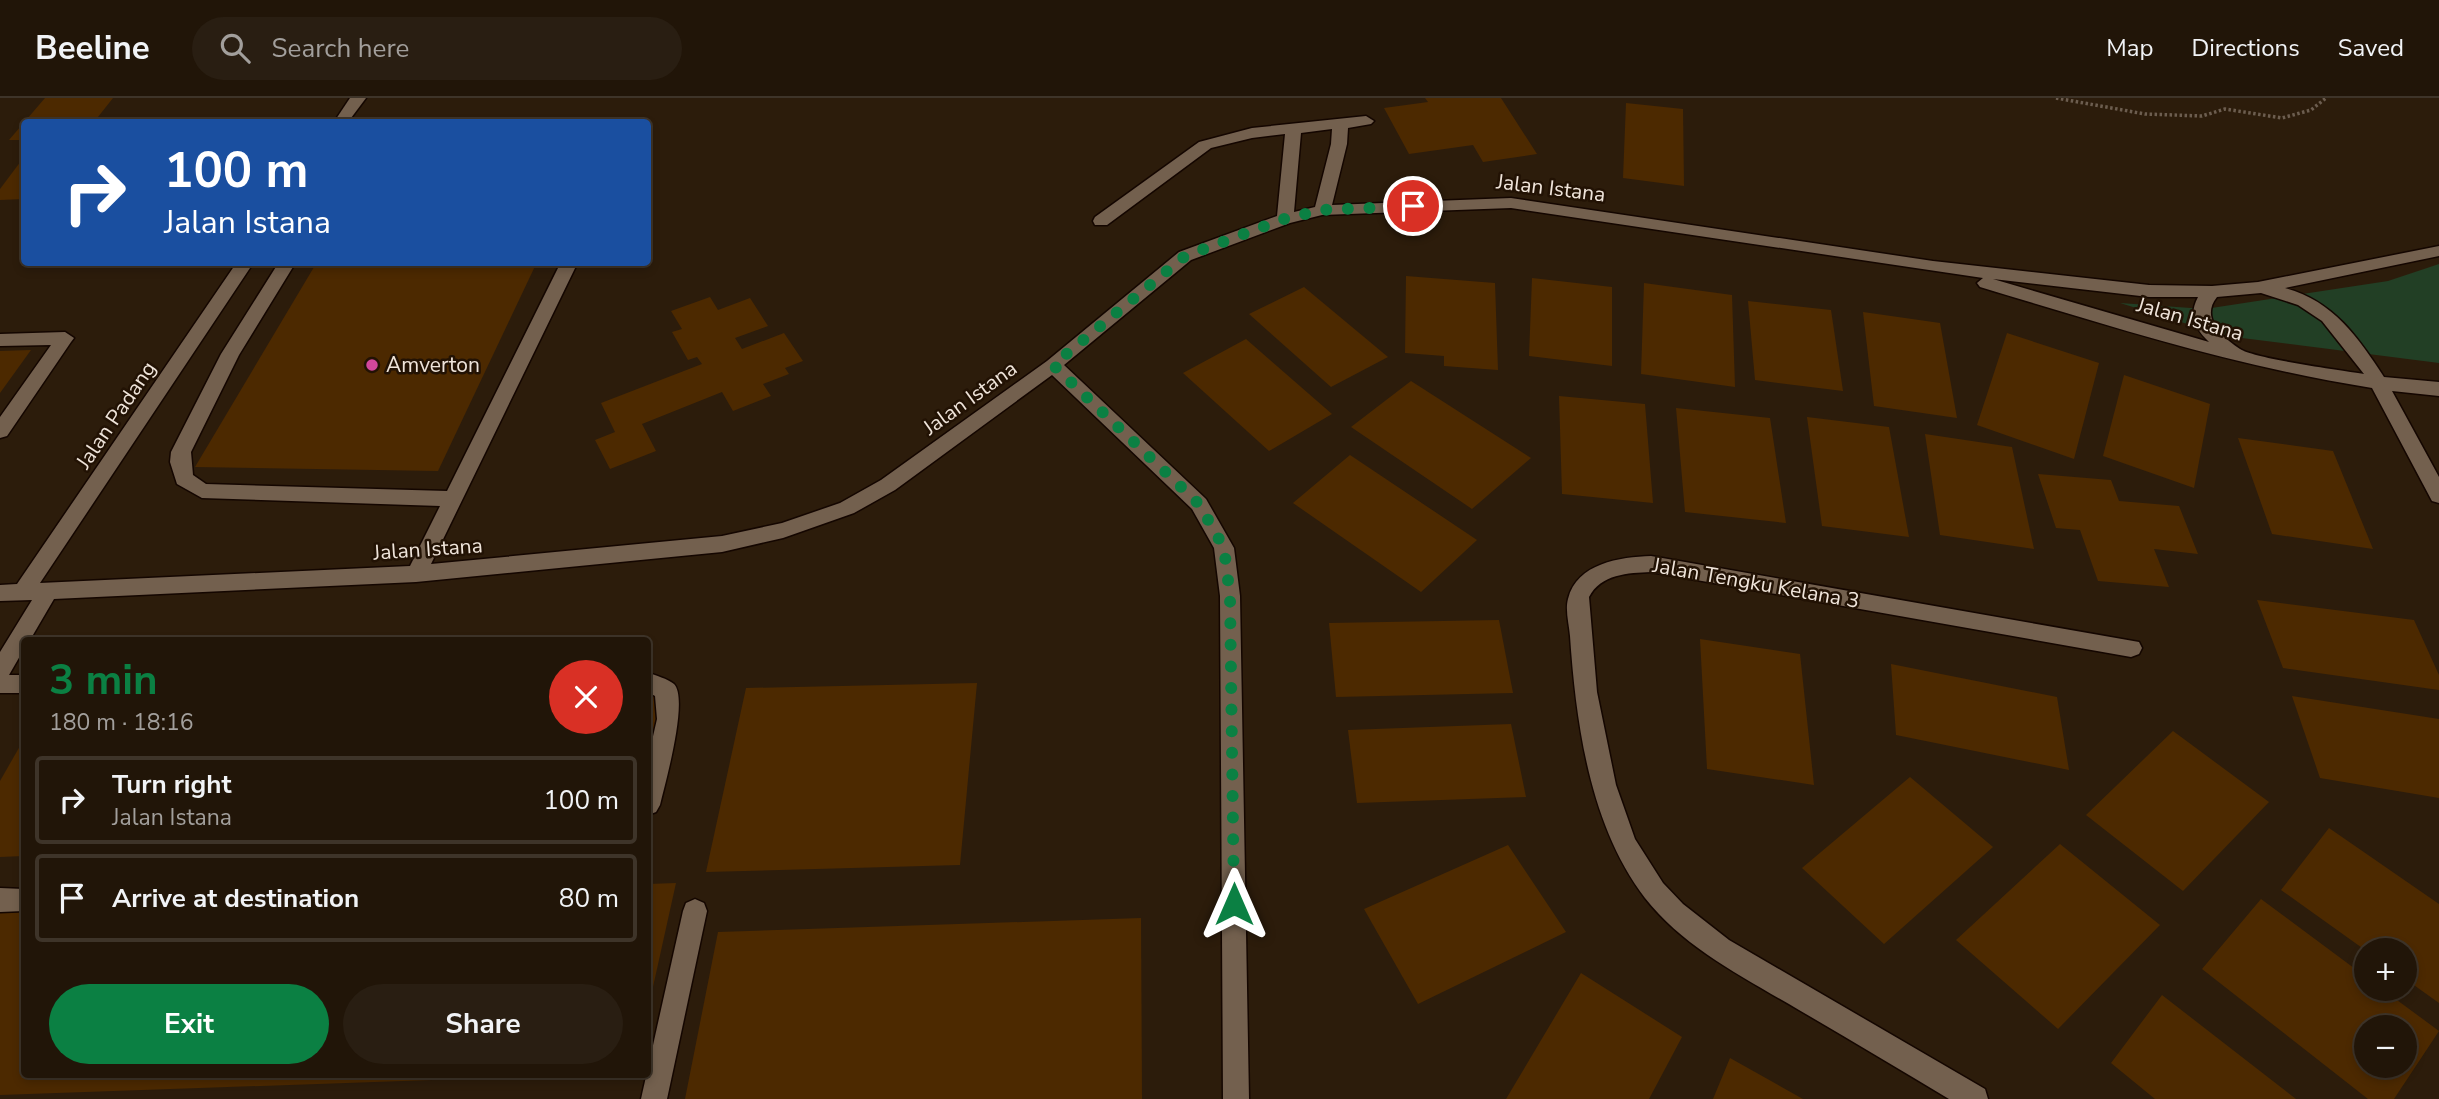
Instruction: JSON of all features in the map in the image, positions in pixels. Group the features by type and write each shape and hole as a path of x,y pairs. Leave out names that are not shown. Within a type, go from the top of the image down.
{"street":[{"path":"343,119 358,98"},
{"path":"1101,221 1205,145 1252,133 1293,131 1366,121"},
{"path":"1322,210 1339,144 1340,124"},
{"path":"1284,219 1293,131"},
{"name":"Jalan Istana","path":"0,593 416,574 722,544 783,530 847,508 888,485 1053,365 1185,256 1284,219 1322,210 1511,203 1933,267 2149,291 2212,292 2258,288 2439,251"},
{"name":"Jalan Padang","path":"23,592 243,266"},
{"path":"285,266 230,354 181,452 184,480 202,491 452,499"},
{"path":"416,574 568,266"},
{"name":"Jalan Istana","path":"1933,267 2252,361 2380,385 2439,389"},
{"path":"2258,288 2279,291 2320,310 2335,323 2380,385 2439,496"},
{"path":"2212,292 2203,301 2200,312 2204,325 2224,345 2252,361"},
{"path":"0,340 65,338 0,431"},
{"path":"1053,365 1199,504 1224,548 1230,596 1236,1099"},
{"name":"Jalan Tengku Kelana 3","path":"1975,1099 1750,967 1682,921 1639,868 1612,808 1584,691 1578,598 1587,583 1608,570 1629,564 1651,564 2131,648"},
{"path":"0,671 48,592"},
{"path":"0,684 21,684"},
{"path":"651,684 666,691 668,719 651,792"},
{"path":"0,900 21,900"},
{"path":"654,1099 695,911"}],"path":[{"path":"2056,98 2145,114 2202,116 2225,109 2282,118 2311,110 2326,98"}],"green space":[{"path":"2439,264 2439,363 2226,336 2120,303 2205,309 2388,281"}],"building":[{"path":"45,98 113,98 96,119 27,119"},
{"path":"1425,98 1501,98 1537,154 1483,162 1473,145 1409,154 1384,108 1428,102"},
{"path":"1626,103 1683,109 1684,186 1623,178"},
{"path":"21,126 21,140 9,140"},
{"path":"21,161 21,199 0,200 0,189"},
{"name":"Amverton","path":"315,266 535,266 438,471 195,467"},
{"path":"1406,276 1495,283 1498,370 1444,366 1444,356 1405,353"},
{"path":"1532,278 1612,287 1612,366 1529,356"},
{"path":"1644,283 1732,295 1735,387 1641,374"},
{"path":"1304,287 1388,357 1331,387 1249,314"},
{"path":"710,297 718,310 750,298 768,326 735,338 742,349 784,333 803,361 785,368 789,374 763,384 771,396 733,411 722,392 642,424 656,451 610,469 595,440 615,432 601,403 702,364 697,357 688,360 672,332 682,329 671,311"},
{"path":"1748,301 1831,310 1843,391 1755,380"},
{"path":"1863,312 1940,323 1957,418 1874,406"},
{"path":"2007,333 2099,363 2074,459 1977,425"},
{"path":"1246,339 1332,414 1269,451 1183,373"},
{"path":"31,350 0,393 0,351"},
{"path":"2124,375 2210,404 2194,488 2103,456"},
{"path":"1411,381 1531,458 1472,509 1351,427"},
{"path":"1559,396 1645,404 1653,503 1562,494"},
{"path":"1676,408 1770,418 1786,523 1685,512"},
{"path":"1807,417 1889,427 1909,537 1822,526"},
{"path":"1925,434 2012,447 2034,549 1940,535"},
{"path":"2238,438 2333,451 2373,549 2272,534"},
{"path":"1350,455 1477,540 1421,592 1293,503"},
{"path":"2038,474 2111,480 2119,501 2179,506 2198,554 2154,549 2169,587 2098,581 2080,530 2056,528"},
{"path":"2257,600 2414,620 2439,675 2439,690 2283,668"},
{"path":"1499,620 1513,693 1336,697 1329,623"},
{"path":"1700,639 1800,654 1814,785 1707,769"},
{"path":"1891,664 2057,697 2069,770 1896,735"},
{"path":"977,683 960,865 706,872 746,688"},
{"path":"651,687 669,687 651,764"},
{"path":"2292,696 2439,719 2439,798 2320,778"},
{"path":"1511,724 1526,797 1357,803 1348,730"},
{"path":"2173,731 2269,802 2183,891 2086,815"},
{"path":"21,744 21,856 0,857 0,781"},
{"path":"1910,777 1993,847 1884,944 1802,868"},
{"path":"2329,828 2439,904 2439,1003 2417,987 2417,938 2354,938 2354,942 2281,890"},
{"path":"2060,844 2160,925 2058,1029 1956,940"},
{"path":"1508,845 1566,932 1418,1004 1364,909"},
{"path":"676,883 651,996 651,884"},
{"path":"2261,899 2354,968 2354,1001 2398,1001 2439,1031 2417,1064 2417,1015 2354,1015 2354,1078 2408,1078 2394,1099 2368,1099 2202,969"},
{"path":"21,903 21,1078 488,1078 0,1095 0,904"},
{"path":"1141,918 1142,1099 685,1099 718,932"},
{"path":"1581,973 1682,1037 1649,1099 1506,1099"},
{"path":"2162,995 2296,1099 2155,1099 2111,1063"},
{"path":"1730,1058 1803,1099 1713,1099"}],"place":[{"name":"Amverton","path":"372,365"}],"route":[{"path":"1234,904 1230,596 1224,548 1199,504 1053,365 1185,256 1284,219 1322,210 1413,206"}]}
